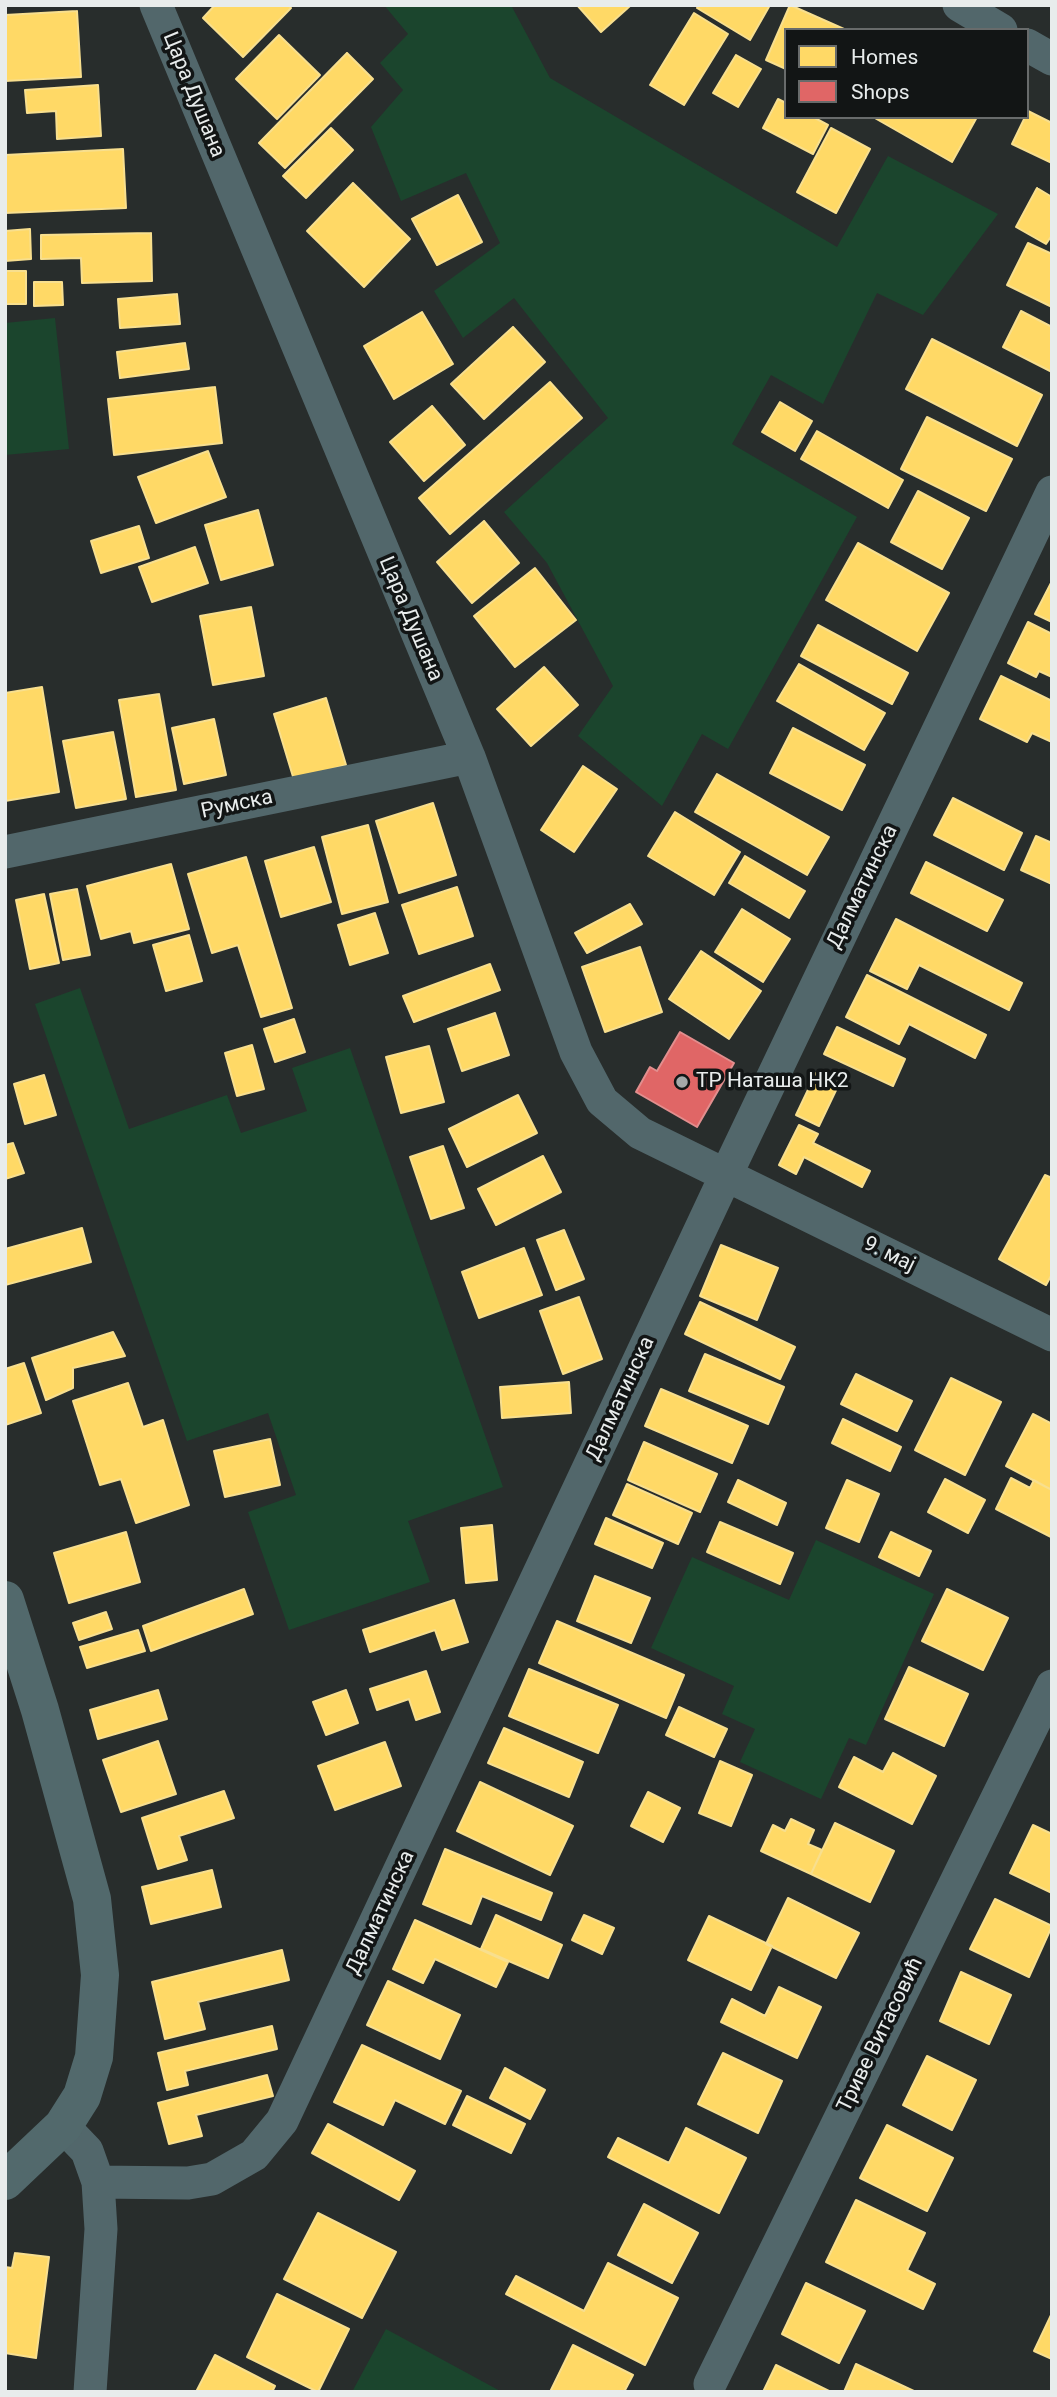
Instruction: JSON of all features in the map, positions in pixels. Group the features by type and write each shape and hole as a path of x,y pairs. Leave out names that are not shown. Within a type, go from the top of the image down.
{"street":[{"name":"Цара Душана","path":"156,5 469,757 576,1052 602,1101 640,1133 726,1175"},
{"path":"959,5 998,28"},
{"path":"1029,46 1052,59"},
{"name":"Далматинска","path":"98,2182 188,2183 212,2179 254,2155 282,2121 726,1175 1052,492"},
{"name":"Румска","path":"5,852 469,757"},
{"name":"9. мај","path":"726,1175 1052,1335"},
{"path":"5,1601 40,1710 92,1899 100,1975 93,2057 82,2096 63,2126 5,2181"},
{"name":"Триве Витасовић","path":"710,2384 1052,1686"},
{"path":"63,2126 87,2151 98,2182 101,2229 90,2392"}],"green space":[{"path":"384,5 511,5 550,78 837,247 888,156 998,214 923,315 877,293 823,404 771,375 732,444 857,517 728,749 702,734 662,806 578,736 613,686 547,563 504,512 608,418 514,298 463,338 434,291 500,243 466,173 401,201 371,127 403,90 380,63 408,34"},
{"path":"55,318 69,449 5,455 5,323"},
{"path":"80,988 129,1129 227,1095 241,1133 307,1111 292,1068 350,1048 503,1487 408,1521 430,1582 289,1630 248,1512 296,1495 268,1413 187,1441 35,1004"},
{"path":"816,1540 934,1594 866,1745 849,1738 821,1799 740,1762 755,1729 722,1714 734,1686 651,1648 692,1557 789,1600"},
{"path":"386,2329 502,2392 352,2392"}],"building: Homes":[{"path":"215,5 289,5 291,8 243,57 203,18"},
{"path":"577,5 629,5 630,6 601,32"},
{"path":"698,5 770,5 750,40 697,8"},
{"path":"790,5 842,28 784,28 784,68 766,60"},
{"path":"77,11 81,77 5,81 5,15"},
{"path":"694,13 728,34 684,105 650,85"},
{"path":"279,35 320,75 277,119 236,79"},
{"path":"347,53 373,79 285,168 259,143"},
{"path":"736,55 761,69 738,107 713,93"},
{"path":"98,85 101,136 57,139 56,111 27,113 25,90"},
{"path":"778,99 784,102 784,119 817,119 828,125 813,154 763,128"},
{"path":"1029,112 1052,123 1052,163 1012,144 1024,119 1029,119"},
{"path":"877,119 976,119 952,162"},
{"path":"331,128 353,150 306,198 283,176"},
{"path":"831,128 870,149 836,213 797,192"},
{"path":"123,149 126,208 5,213 5,155"},
{"path":"353,183 410,239 364,287 307,231"},
{"path":"1037,188 1052,197 1052,235 1046,244 1016,227"},
{"path":"458,195 482,242 437,265 412,219"},
{"path":"30,229 31,259 5,261 5,231"},
{"path":"151,233 152,281 82,283 81,258 41,259 41,235"},
{"path":"1028,243 1052,254 1052,307 1007,285"},
{"path":"5,271 26,271 26,304 5,304"},
{"path":"34,282 62,282 63,305 34,306"},
{"path":"177,294 180,324 120,328 118,299"},
{"path":"1021,311 1052,327 1052,372 1003,347"},
{"path":"422,312 453,364 394,399 364,346"},
{"path":"513,327 545,362 484,419 451,384"},
{"path":"932,339 1042,395 1017,446 906,389"},
{"path":"185,343 189,369 120,378 117,352"},
{"path":"550,382 582,418 450,534 419,498"},
{"path":"215,387 222,443 114,455 108,399"},
{"path":"780,402 812,421 795,451 762,432"},
{"path":"432,406 465,445 424,481 390,442"},
{"path":"927,417 1012,459 986,511 901,469"},
{"path":"817,431 903,480 888,508 801,459"},
{"path":"208,451 226,497 156,523 138,477"},
{"path":"918,491 969,518 942,569 891,542"},
{"path":"258,510 273,565 221,580 205,525"},
{"path":"484,521 519,563 472,603 437,562"},
{"path":"139,526 149,558 101,573 91,541"},
{"path":"858,543 949,593 917,651 826,600"},
{"path":"195,547 208,583 152,602 139,567"},
{"path":"535,568 576,620 515,667 474,616"},
{"path":"1052,581 1052,622 1035,614"},
{"path":"251,607 264,676 213,685 200,616"},
{"path":"1028,622 1052,634 1052,677 1039,671 1036,677 1008,663"},
{"path":"818,625 908,673 892,704 801,656"},
{"path":"799,664 885,713 864,750 777,701"},
{"path":"544,667 578,705 531,746 497,709"},
{"path":"1001,676 1052,701 1052,742 1032,733 1027,742 980,719"},
{"path":"42,687 59,792 5,801 5,693"},
{"path":"159,694 176,790 136,797 119,700"},
{"path":"326,698 346,765 294,780 274,714"},
{"path":"214,719 226,775 184,784 172,728"},
{"path":"793,728 865,765 842,810 770,773"},
{"path":"113,732 126,799 76,808 63,741"},
{"path":"583,766 617,789 574,852 541,830"},
{"path":"717,774 829,837 807,875 695,812"},
{"path":"953,798 1022,833 1004,870 934,835"},
{"path":"433,803 456,875 399,893 376,821"},
{"path":"675,812 740,852 714,895 648,856"},
{"path":"368,825 388,902 342,914 322,837"},
{"path":"1036,836 1052,843 1052,884 1021,870"},
{"path":"314,847 331,902 281,917 265,861"},
{"path":"745,856 805,891 789,918 729,883"},
{"path":"246,857 292,1008 261,1017 238,945 212,953 188,874"},
{"path":"926,862 1003,900 987,931 911,893"},
{"path":"171,864 189,929 134,943 131,931 101,939 87,886"},
{"path":"457,887 473,936 419,954 402,905"},
{"path":"77,889 90,955 63,960 50,894"},
{"path":"44,894 59,963 30,969 16,900"},
{"path":"630,904 642,924 587,953 575,933"},
{"path":"742,909 790,939 763,982 715,952"},
{"path":"375,913 388,953 350,965 338,925"},
{"path":"896,919 1022,983 1009,1010 919,965 907,989 870,971"},
{"path":"189,935 202,981 166,991 153,945"},
{"path":"640,947 662,1012 605,1032 582,967"},
{"path":"701,951 761,991 729,1039 669,999"},
{"path":"490,964 500,990 414,1022 403,996"},
{"path":"867,975 986,1035 975,1058 909,1024 899,1044 846,1017"},
{"path":"495,1013 509,1055 462,1071 448,1029"},
{"path":"294,1019 305,1052 275,1062 264,1029"},
{"path":"837,1027 905,1059 893,1086 824,1054"},
{"path":"252,1045 264,1089 237,1096 225,1053"},
{"path":"429,1046 444,1102 401,1113 386,1057"},
{"path":"816,1073 839,1084 819,1126 796,1115"},
{"path":"44,1075 56,1115 25,1124 14,1084"},
{"path":"518,1095 537,1133 467,1167 449,1129"},
{"path":"799,1125 818,1134 813,1143 870,1171 862,1187 804,1157 796,1174 779,1165"},
{"path":"13,1143 24,1173 5,1179 5,1145"},
{"path":"443,1146 464,1208 431,1219 410,1157"},
{"path":"543,1156 561,1192 496,1225 478,1189"},
{"path":"1045,1175 1052,1178 1052,1274 1046,1285 999,1259"},
{"path":"82,1228 91,1262 5,1285 5,1249"},
{"path":"564,1230 584,1279 556,1290 537,1240"},
{"path":"721,1245 778,1268 757,1320 700,1296"},
{"path":"524,1248 542,1295 479,1318 462,1272"},
{"path":"579,1297 602,1359 563,1374 540,1311"},
{"path":"700,1302 795,1347 780,1379 685,1334"},
{"path":"113,1332 125,1356 73,1368 73,1388 46,1400 32,1358"},
{"path":"705,1354 784,1387 768,1424 689,1391"},
{"path":"24,1363 41,1413 5,1425 5,1369"},
{"path":"856,1374 912,1401 897,1431 841,1404"},
{"path":"951,1378 1001,1402 965,1475 915,1450"},
{"path":"569,1382 571,1413 502,1418 500,1387"},
{"path":"128,1383 143,1427 163,1420 189,1505 136,1523 121,1479 100,1485 73,1401"},
{"path":"661,1389 748,1426 732,1463 645,1426"},
{"path":"1033,1414 1052,1424 1052,1490 1006,1466"},
{"path":"843,1419 901,1447 890,1471 832,1443"},
{"path":"270,1439 280,1485 225,1497 214,1451"},
{"path":"644,1442 717,1474 700,1512 628,1480"},
{"path":"1011,1478 1030,1488 1034,1480 1052,1490 1051,1537 996,1509"},
{"path":"945,1479 985,1500 968,1533 928,1512"},
{"path":"738,1480 786,1503 777,1525 728,1502"},
{"path":"847,1480 879,1494 859,1542 826,1528"},
{"path":"627,1484 692,1513 678,1544 613,1515"},
{"path":"606,1518 663,1543 652,1568 595,1544"},
{"path":"720,1522 793,1553 780,1584 707,1552"},
{"path":"492,1525 497,1580 466,1583 461,1528"},
{"path":"126,1532 140,1582 69,1603 54,1553"},
{"path":"891,1532 931,1551 919,1576 879,1557"},
{"path":"595,1576 650,1598 631,1643 577,1621"},
{"path":"244,1589 253,1614 151,1651 143,1626"},
{"path":"947,1589 1008,1618 983,1670 922,1641"},
{"path":"454,1600 468,1642 442,1650 435,1630 370,1652 363,1630"},
{"path":"106,1612 112,1629 79,1640 73,1623"},
{"path":"557,1621 684,1675 666,1718 539,1663"},
{"path":"138,1630 145,1651 87,1668 80,1647"},
{"path":"909,1667 968,1694 944,1746 885,1719"},
{"path":"529,1669 618,1705 598,1753 509,1716"},
{"path":"426,1671 440,1712 416,1720 409,1699 377,1710 370,1689"},
{"path":"158,1690 167,1719 98,1739 90,1710"},
{"path":"346,1690 358,1723 326,1735 313,1702"},
{"path":"679,1707 727,1729 714,1757 666,1735"},
{"path":"504,1728 583,1762 569,1797 488,1763"},
{"path":"158,1741 176,1794 121,1812 103,1760"},
{"path":"385,1742 401,1786 335,1810 318,1766"},
{"path":"893,1753 936,1776 912,1824 839,1787 854,1757 883,1772"},
{"path":"720,1761 752,1775 731,1826 699,1813"},
{"path":"480,1782 573,1826 550,1875 457,1831"},
{"path":"224,1791 234,1818 179,1836 187,1860 158,1869 142,1818"},
{"path":"648,1792 680,1808 663,1842 631,1826"},
{"path":"791,1819 814,1830 808,1844 822,1850 811,1874 761,1851 773,1825 785,1831"},
{"path":"835,1823 894,1851 870,1902 811,1874"},
{"path":"1033,1825 1052,1834 1052,1893 1010,1873"},
{"path":"445,1849 552,1893 541,1920 482,1896 471,1924 423,1904"},
{"path":"212,1870 221,1907 151,1924 142,1887"},
{"path":"788,1898 859,1933 836,1978 766,1944"},
{"path":"995,1899 1052,1926 1029,1977 970,1949"},
{"path":"496,1915 562,1945 548,1978 481,1949"},
{"path":"584,1915 614,1928 602,1954 572,1940"},
{"path":"709,1916 772,1946 751,1990 688,1960"},
{"path":"415,1920 508,1962 496,1987 435,1959 423,1983 393,1969"},
{"path":"282,1950 289,1980 198,2002 205,2029 165,2039 152,1982"},
{"path":"961,1972 1011,1995 989,2044 940,2021"},
{"path":"388,1981 460,2015 440,2059 367,2025"},
{"path":"779,1987 821,2007 797,2058 721,2022 732,1999 765,2016"},
{"path":"272,2026 277,2049 185,2071 188,2085 167,2090 158,2053"},
{"path":"362,2045 461,2091 445,2124 395,2100 383,2125 334,2102"},
{"path":"723,2053 782,2081 758,2133 698,2104"},
{"path":"927,2056 976,2080 952,2130 903,2105"},
{"path":"505,2068 545,2090 530,2119 490,2098"},
{"path":"267,2075 273,2096 196,2115 202,2136 169,2144 158,2103"},
{"path":"467,2096 525,2124 511,2153 453,2125"},
{"path":"328,2124 415,2171 399,2200 312,2153"},
{"path":"887,2125 953,2158 927,2211 860,2178"},
{"path":"686,2128 746,2158 719,2213 608,2157 618,2138 669,2163"},
{"path":"856,2200 925,2233 907,2270 935,2284 923,2309 826,2262"},
{"path":"644,2204 698,2233 672,2283 618,2255"},
{"path":"318,2213 396,2252 362,2318 284,2279"},
{"path":"15,2253 49,2257 36,2358 5,2353 5,2267 12,2268"},
{"path":"608,2263 678,2298 645,2365 506,2294 516,2276 584,2311"},
{"path":"806,2283 865,2311 839,2363 782,2334"},
{"path":"277,2294 349,2329 318,2392 247,2357"},
{"path":"1052,2313 1052,2359 1034,2351"},
{"path":"573,2345 633,2375 624,2392 550,2392"},
{"path":"215,2355 275,2386 272,2392 196,2392"},
{"path":"856,2364 916,2392 844,2392"},
{"path":"776,2365 829,2391 763,2392"}],"building: Shops":[{"name":"ТР Наташа НК2","path":"680,1032 734,1063 697,1127 636,1092 650,1067 657,1071"}],"place":[{"name":"ТР Наташа НК2","path":"682,1082"}]}
